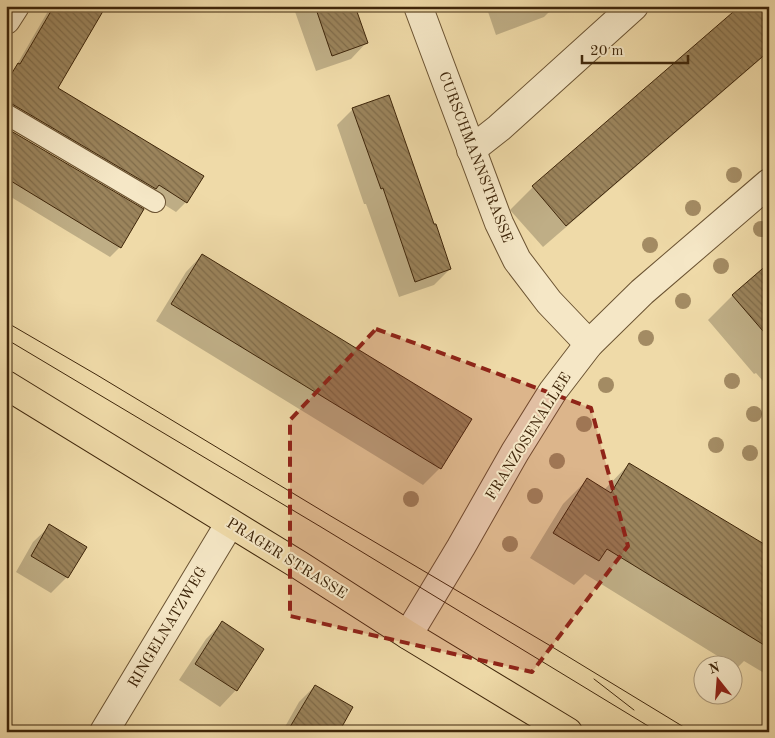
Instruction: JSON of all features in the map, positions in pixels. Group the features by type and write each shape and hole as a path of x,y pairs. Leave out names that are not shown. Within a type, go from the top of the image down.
{"main road":[{"name":"PRAGER STRASSE","path":"6,385 299,565 408,635 568,732"}],"street":[{"path":"6,20 15,6"},
{"name":"CURSCHMANNSTRASSE","path":"418,6 499,223 517,260 549,302 589,344"},
{"path":"471,150 499,128 634,6"},
{"name":"FRANZOSENALLEE","path":"408,635 515,452 553,391 589,344 642,292 769,183"},
{"name":"RINGELNATZWEG","path":"104,732 230,523"}],"lane":[{"path":"6,114 155,202"}],"highlighted area":[{"path":"376,329 591,408 628,546 532,672 290,616 290,420"}],"building":[{"path":"54,6 106,6 58,88 204,176 187,203 159,185 156,189 6,102 6,83 18,63 20,64"},
{"path":"315,6 355,6 368,43 332,56"},
{"path":"740,6 769,6 769,51 566,226 532,186"},
{"path":"389,95 451,269 415,282 383,188 381,189 352,108"},
{"path":"6,128 144,209 121,248 6,178"},
{"path":"202,254 472,419 441,469 171,304"},
{"path":"769,263 769,338 732,295"},
{"path":"629,463 769,547 769,648 607,549 599,561 553,533 587,478 611,493"},
{"path":"49,524 87,547 68,578 31,556"},
{"path":"222,621 264,649 237,691 195,664"},
{"path":"315,685 353,707 339,732 287,732"}],"tram line":[{"path":"6,322 692,732"},
{"path":"6,339 321,527 658,732"},
{"path":"594,679 634,710"}]}
